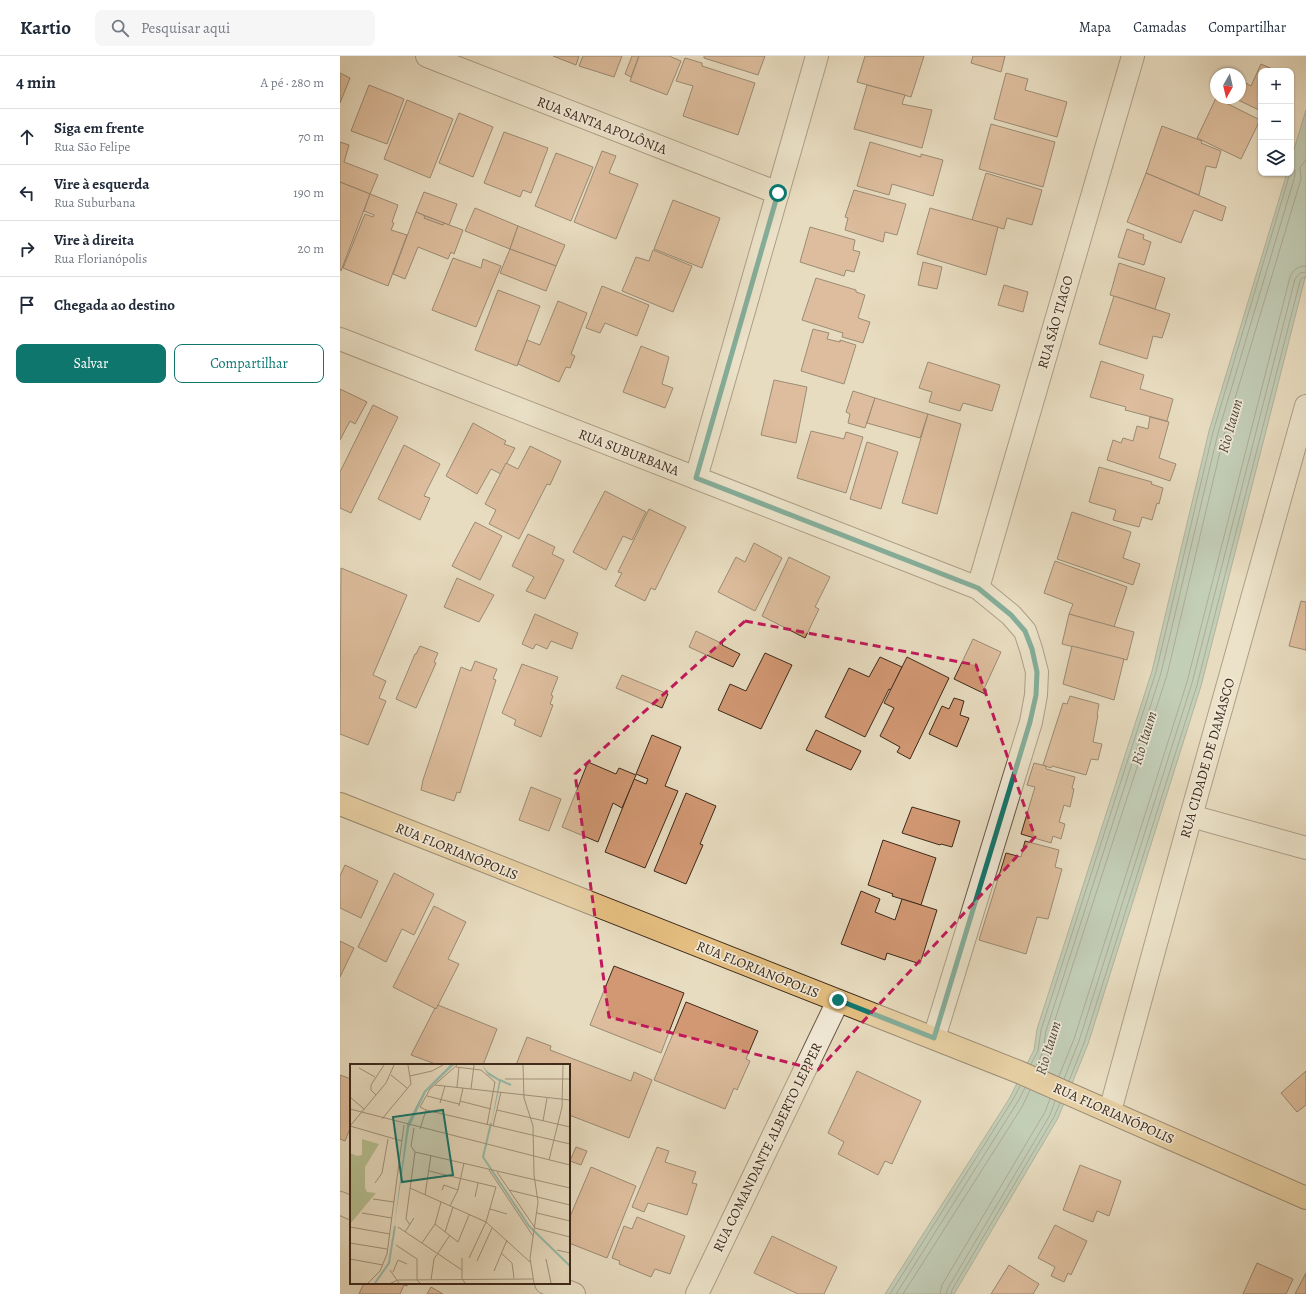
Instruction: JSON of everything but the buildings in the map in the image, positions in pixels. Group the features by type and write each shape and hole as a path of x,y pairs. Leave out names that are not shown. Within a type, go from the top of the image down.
{"main road":[{"name":"RUA FLORIANÓPOLIS","path":"340,804 1019,1072 1306,1198"}],"street":[{"name":"RUA SANTA APOLÔNIA","path":"427,56 778,193"},
{"path":"696,478 817,56"},
{"name":"RUA SÃO TIAGO","path":"978,588 1133,56"},
{"name":"RUA SUBURBANA","path":"340,339 978,588 1011,615 1025,631 1032,649 1037,672 1036,695 1030,722 934,1038"},
{"name":"RUA CIDADE DE DAMASCO","path":"1110,1111 1306,406"},
{"path":"1191,816 1306,848"},
{"name":"RUA COMANDANTE ALBERTO LEPPER","path":"697,1294 838,1000"},
{"path":"340,1203 350,1208"},
{"path":"549,1284 574,1294"}],"highlighted area":[{"path":"745,621 976,665 1035,837 818,1070 609,1017 575,774"}],"water":[{"name":"Rio Itaum","path":"1306,110 1306,274 1201,686 1088,1044 1058,1118 954,1294 885,1294 1009,1099 1034,1050 1037,1029 1152,671 1209,431 1286,176 1294,176 1294,149"}],"route":[{"path":"778,193 696,478 978,588 1011,615 1025,631 1032,649 1037,672 1036,695 1030,722 934,1038 838,1000"}]}
